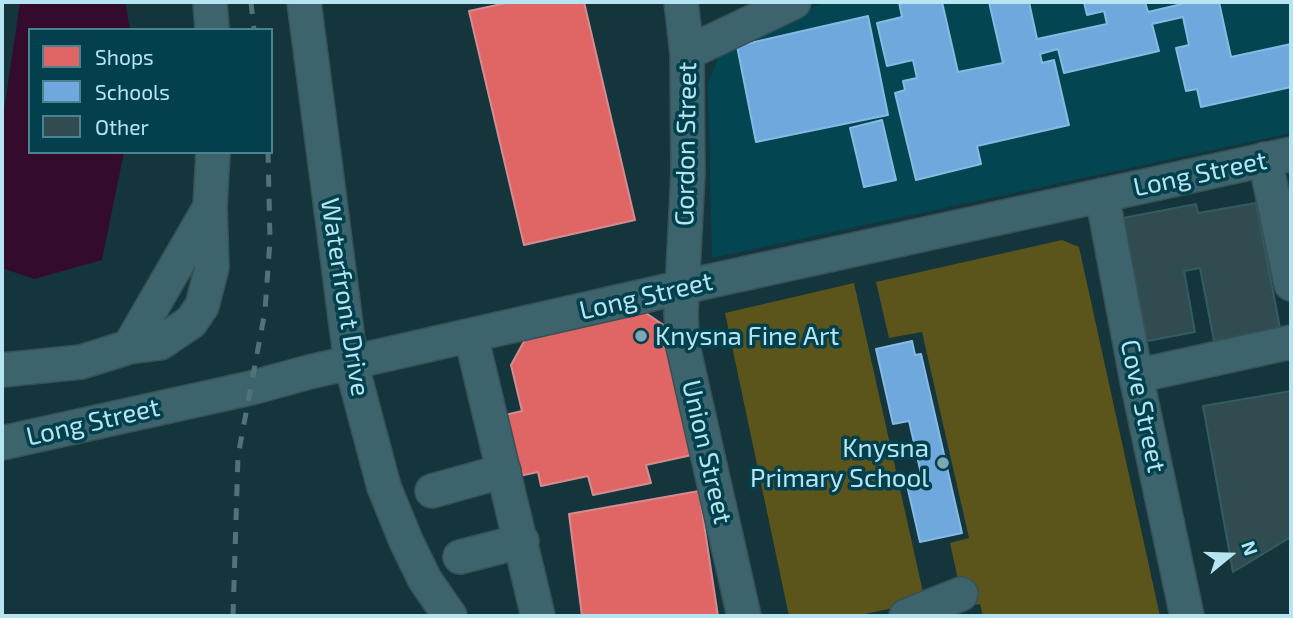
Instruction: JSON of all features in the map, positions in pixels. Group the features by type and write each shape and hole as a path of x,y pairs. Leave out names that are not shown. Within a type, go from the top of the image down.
{"street":[{"path":"211,2 212,28"},
{"name":"Waterfront Drive","path":"304,2 351,363 384,487 425,580 450,616"},
{"name":"Gordon Street","path":"681,2 687,52 688,172 683,287"},
{"path":"687,52 794,2"},
{"path":"2,370 81,362 129,347 160,343 191,322 202,306 212,267 210,207 213,154"},
{"path":"1278,157 1291,284"},
{"name":"Long Street","path":"2,443 683,287 1278,157"},
{"name":"Cove Street","path":"1102,195 1136,376 1187,616"},
{"name":"Union Street","path":"683,287 682,342 744,616"},
{"path":"471,336 538,616"},
{"path":"1136,376 1291,342"},
{"path":"432,491 504,471"},
{"path":"460,557 522,541"},
{"path":"906,616 961,594"}],"shaded area":[{"path":"20,2 125,2 130,28 28,28 28,154 124,154 102,260 34,279 2,268 2,124"},
{"path":"825,2 1291,2 1291,133 712,258 708,84 721,51"},
{"path":"1062,240 1079,247 1160,616 983,616 980,604 964,607 950,543 969,538 922,332 889,338 876,282"},
{"path":"854,283 925,601 856,616 789,616 725,313"}],"building: Shops":[{"path":"511,2 584,2 635,220 524,245 469,11"},
{"path":"643,311 665,326 692,455 646,465 651,483 593,495 588,476 541,486 538,472 519,476 505,415 522,411 511,365 527,336"},
{"path":"699,491 718,616 582,616 569,514"}],"building: Schools":[{"path":"899,2 942,2 958,72 1003,63 989,2 1029,2 1037,39 1107,24 1104,11 1087,15 1084,2 1145,2 1148,12 1182,4 1181,2 1219,2 1231,57 1291,44 1291,87 1201,107 1197,89 1186,91 1176,48 1189,45 1183,17 1152,24 1159,51 1064,73 1058,49 1040,54 1042,63 1054,60 1069,125 977,146 981,164 916,180 895,93 905,90 903,81 917,78 913,60 887,66 877,23 902,17"},
{"path":"868,16 888,115 756,142 737,46"},
{"path":"882,120 896,180 864,187 850,128"},
{"path":"912,341 915,355 921,354 962,533 920,542 906,481 922,478 909,421 893,424 876,349"}],"building: Other":[{"path":"1256,203 1280,328 1214,341 1200,268 1184,271 1195,332 1147,341 1123,218 1196,204 1198,213"},
{"path":"1291,391 1291,537 1233,572 1203,406"}],"railway":[{"path":"251,2 254,28"},
{"path":"233,616 238,456 265,311 270,240 268,154"}],"place":[{"name":"Knysna Fine Art","path":"641,336"},
{"name":"Knysna Primary School","path":"943,463"}]}
